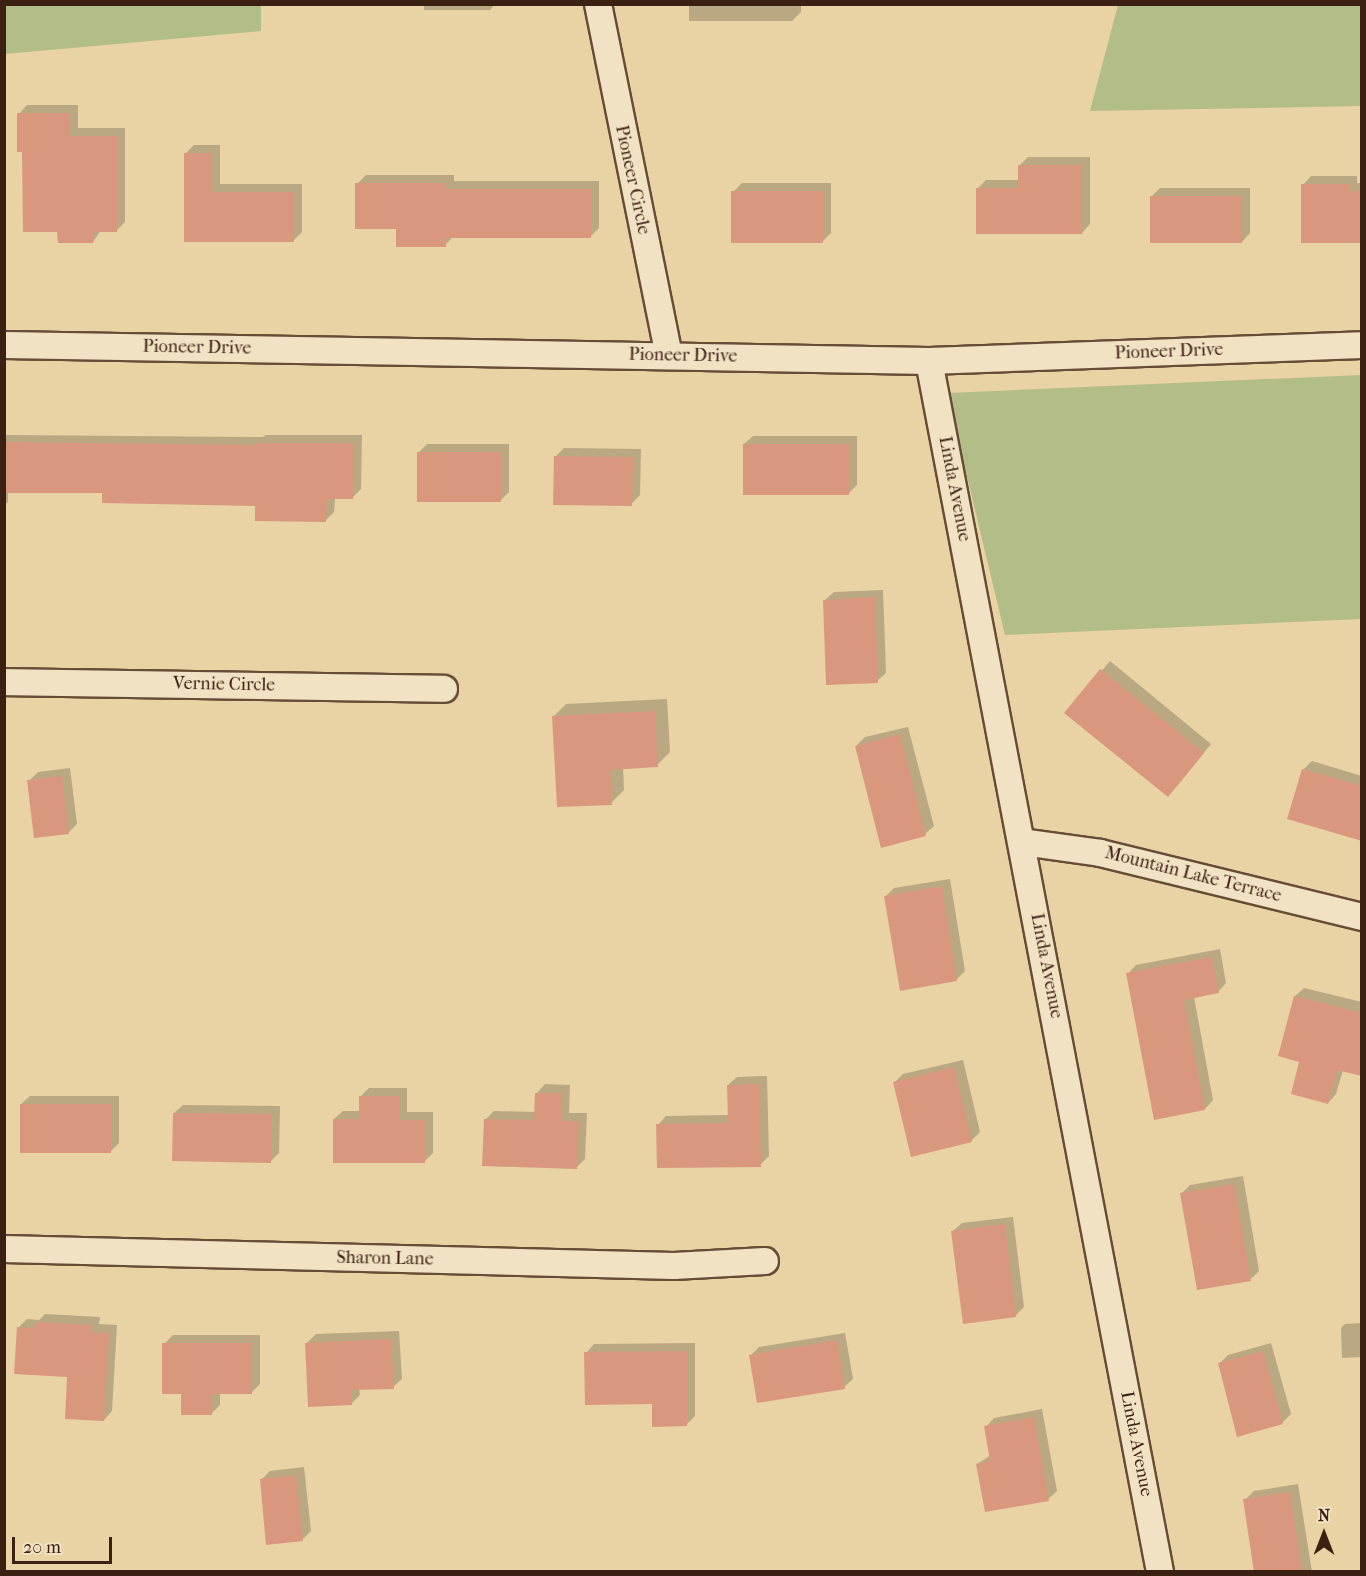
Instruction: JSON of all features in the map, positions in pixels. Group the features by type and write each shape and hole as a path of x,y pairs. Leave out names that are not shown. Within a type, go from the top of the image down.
{"street":[{"name":"Pioneer Circle","path":"597,4 669,356"},
{"name":"Pioneer Drive","path":"4,345 929,361 1362,345"},
{"name":"Linda Avenue","path":"929,361 1160,1572"},
{"name":"Vernie Circle","path":"4,682 444,689"},
{"name":"Mountain Lake Terrace","path":"1022,843 1100,852 1362,917"},
{"name":"Sharon Lane","path":"4,1249 674,1266 765,1261"}],"green space":[{"path":"5,4 261,5 261,31 5,54"},
{"path":"1118,5 1361,5 1361,106 1090,111"},
{"path":"1361,375 1361,619 1005,635 947,393"}],"building":[{"path":"17,113 70,113 70,136 117,136 117,232 93,232 93,243 58,243 57,232 23,232 22,152 17,152"},
{"path":"184,153 212,153 212,192 294,192 294,242 184,242"},
{"path":"1018,165 1082,165 1082,234 976,234 976,188 1018,188"},
{"path":"355,183 446,183 446,189 591,189 591,238 446,238 446,247 396,247 396,229 355,229"},
{"path":"1301,184 1349,184 1349,191 1362,191 1362,243 1301,243"},
{"path":"731,191 823,191 823,243 731,243"},
{"path":"1150,196 1242,196 1242,243 1150,243"},
{"path":"4,442 256,445 256,443 354,443 353,499 327,499 326,522 255,521 255,506 102,503 102,493 4,493"},
{"path":"743,444 849,444 849,495 743,495"},
{"path":"417,452 501,452 501,502 417,502"},
{"path":"554,456 633,457 632,506 553,505"},
{"path":"875,597 878,683 826,685 823,600"},
{"path":"1100,669 1204,753 1168,797 1064,713"},
{"path":"655,711 658,767 610,770 612,805 557,807 552,716"},
{"path":"900,734 926,836 881,848 855,746"},
{"path":"1302,769 1362,786 1362,841 1287,819"},
{"path":"62,776 69,834 34,838 27,780"},
{"path":"942,886 957,981 900,991 884,896"},
{"path":"1212,957 1219,993 1184,1000 1205,1110 1154,1120 1126,973"},
{"path":"1294,996 1362,1013 1362,1076 1337,1070 1328,1104 1291,1094 1299,1062 1278,1056"},
{"path":"954,1067 972,1142 911,1157 893,1082"},
{"path":"759,1084 761,1167 657,1168 656,1124 728,1123 727,1085"},
{"path":"535,1093 562,1093 561,1121 579,1121 577,1169 482,1166 484,1119 534,1120"},
{"path":"359,1096 399,1096 399,1120 425,1120 425,1163 333,1163 333,1119 359,1119"},
{"path":"20,1104 111,1104 111,1153 20,1153"},
{"path":"173,1113 272,1114 271,1163 172,1161"},
{"path":"1234,1184 1251,1281 1197,1290 1180,1193"},
{"path":"1005,1224 1016,1317 963,1324 951,1231"},
{"path":"35,1322 92,1325 91,1332 109,1333 104,1421 65,1419 67,1377 14,1374 17,1327 34,1328"},
{"path":"391,1339 394,1389 351,1390 352,1405 308,1407 305,1343"},
{"path":"837,1340 845,1389 757,1403 749,1355"},
{"path":"162,1343 252,1343 252,1394 212,1394 212,1415 181,1415 181,1394 162,1394"},
{"path":"687,1351 687,1426 652,1427 652,1404 585,1405 584,1352"},
{"path":"1263,1351 1283,1424 1237,1437 1218,1363"},
{"path":"1034,1417 1049,1501 985,1512 976,1464 990,1461 984,1426"},
{"path":"296,1475 303,1541 266,1545 260,1479"},
{"path":"1290,1492 1302,1572 1254,1572 1243,1499"}]}
